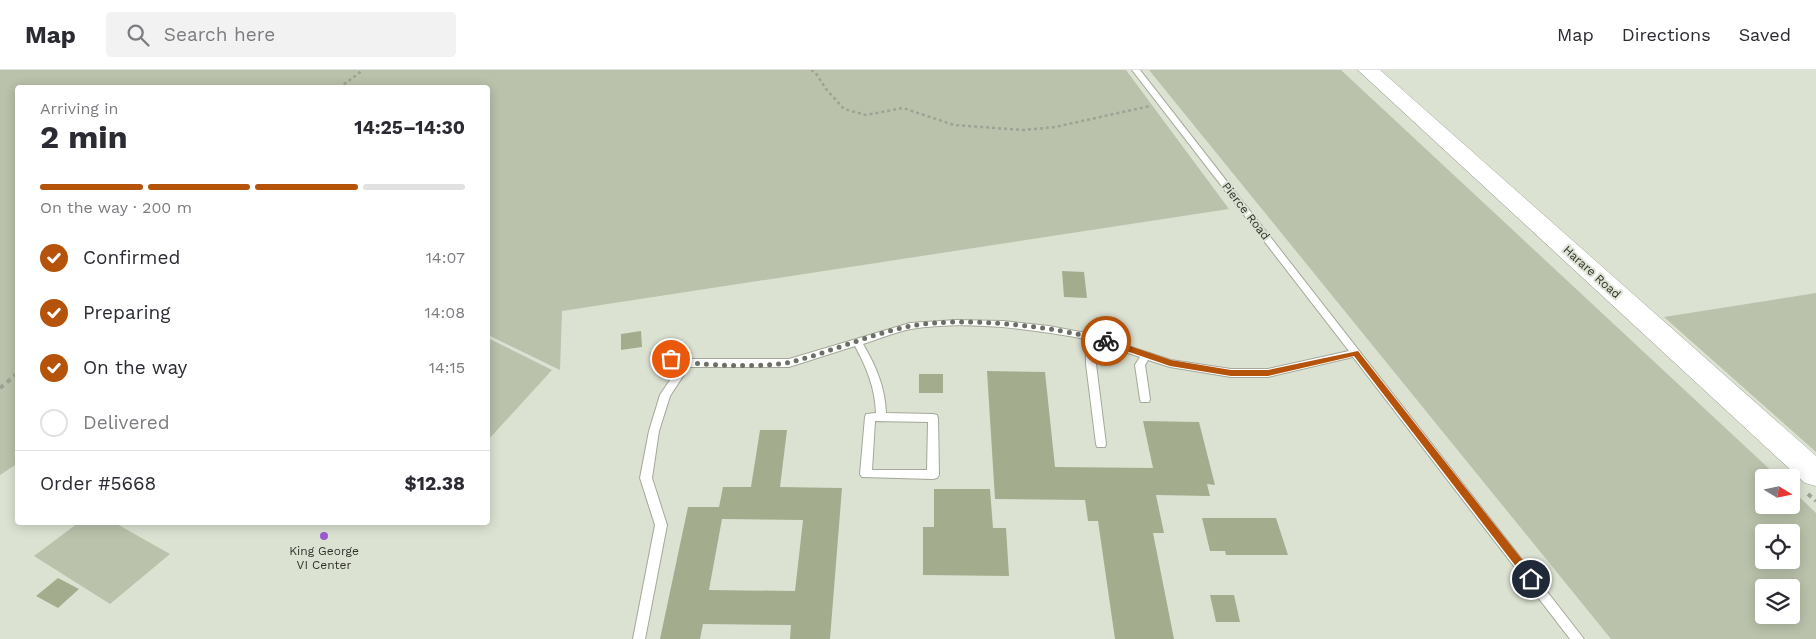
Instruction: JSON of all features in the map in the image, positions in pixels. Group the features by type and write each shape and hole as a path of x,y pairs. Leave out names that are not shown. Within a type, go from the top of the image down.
{"highway":[{"name":"Harare Road","path":"1368,70 1816,474"}],"lane":[{"name":"Pierce Road","path":"1136,70 1578,639"},
{"path":"656,355 686,363 758,364 789,362 910,326 956,323 1012,325 1091,337 1170,363 1231,373 1268,373 1356,353"},
{"path":"1091,337 1091,364 1101,444"},
{"path":"857,342 873,369 881,394 881,417"},
{"path":"1145,399 1140,365 1146,355"},
{"path":"639,639 662,525 646,478 654,431 665,395 686,363"},
{"path":"870,417 881,417 933,418 933,475 866,474 870,417"}],"path":[{"path":"343,85 363,70"},
{"path":"811,70 815,72 826,89 844,109 866,115 904,108 954,125 994,129 1023,130 1055,127 1107,114 1163,104"},
{"path":"0,388 15,376"}],"green space":[{"path":"0,70 1126,70 1229,209 562,311 560,370 490,336 490,85 15,85 15,465 0,475"},
{"path":"1149,70 1341,70 1769,469 1755,469 1755,514 1800,514 1800,498 1816,513 1816,639 1611,639"},
{"path":"1816,293 1816,452 1664,317"},
{"path":"490,339 552,370 490,438"},
{"path":"75,525 119,525 170,554 110,604 34,556"}],"building":[{"path":"1062,271 1084,272 1087,298 1064,297"},
{"path":"641,331 642,347 621,350 621,334"},
{"path":"987,371 1045,372 1055,467 1153,468 1143,421 1199,422 1215,485 1207,484 1210,496 1156,495 1164,533 1153,533 1174,639 1115,639 1098,521 1088,521 1085,500 995,499"},
{"path":"919,374 943,374 943,393 919,393"},
{"path":"760,430 787,430 780,487 842,488 830,639 790,639 791,625 703,624 700,639 660,639 688,507 719,507 723,487 751,487","holes":["722,519 803,520 795,591 709,590"]},
{"path":"934,489 990,489 993,528 1006,528 1009,576 923,575 923,527 934,527"},
{"path":"1202,518 1276,518 1288,555 1226,555 1225,551 1210,551"},
{"path":"58,578 79,589 58,608 36,596"},
{"path":"1210,595 1234,595 1240,622 1216,622"}],"way so far":[{"path":"671,359 686,363 758,364 789,362 910,326 927,324 1003,324 1049,329 1106,341"}],"place":[{"name":"King George VI Center","path":"324,536"}],"route":[{"path":"1106,341 1170,363 1231,373 1268,373 1356,353 1531,579"}]}
